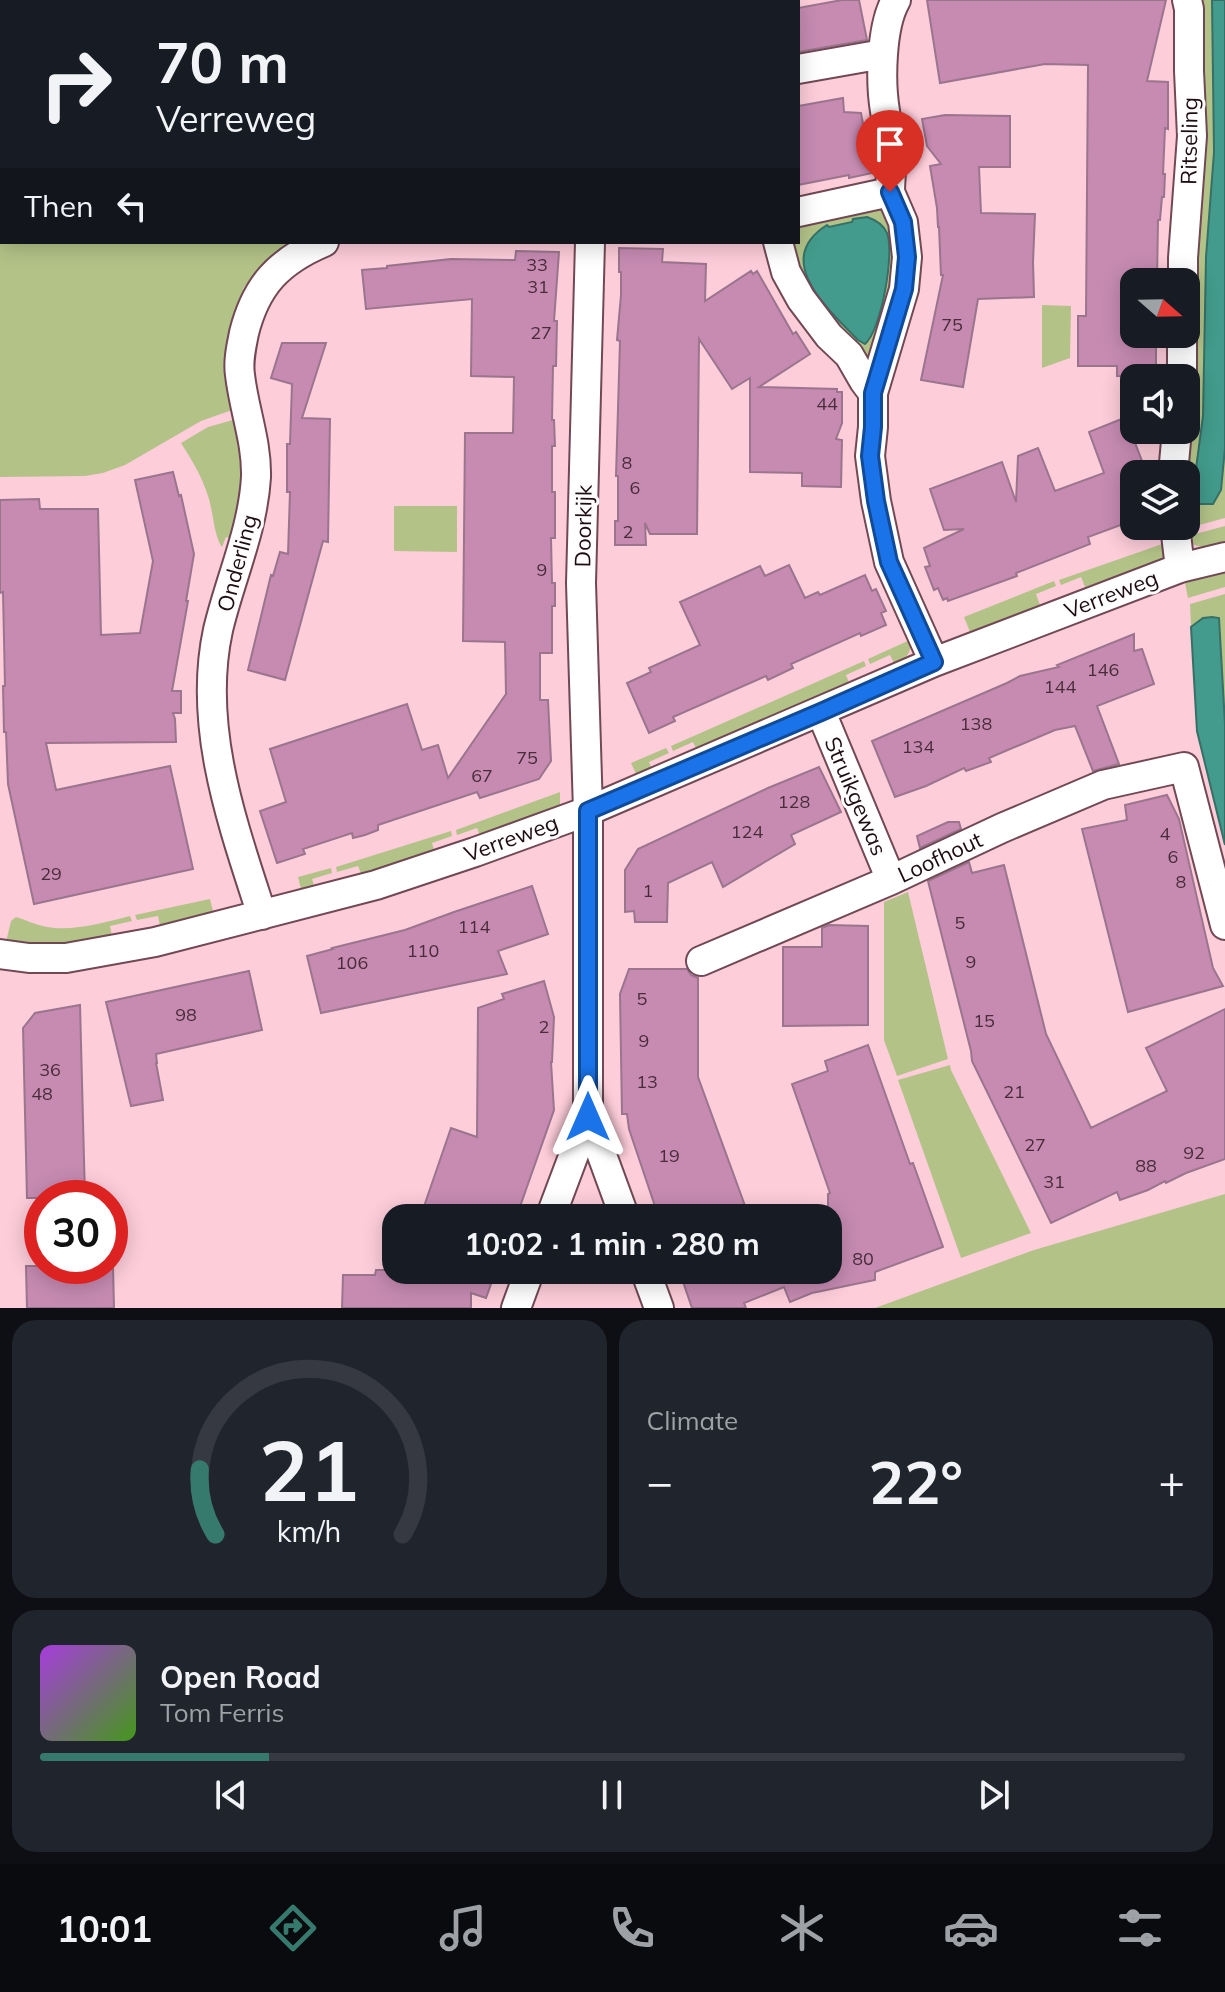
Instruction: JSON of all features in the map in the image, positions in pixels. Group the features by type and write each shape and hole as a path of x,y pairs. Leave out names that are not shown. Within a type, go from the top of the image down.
{"street":[{"path":"896,0 885,31 884,106 892,152 890,192 903,222 907,257 904,289 873,393 870,456 889,562 934,662"},
{"name":"Ritseling","path":"1184,268 1192,136 1187,0"},
{"path":"800,69 883,54"},
{"path":"800,212 890,192"},
{"name":"Onderling","path":"262,915 218,768 212,687 218,633 247,528 256,476 256,449 239,360 251,309 260,290 300,252 319,244"},
{"name":"Doorkijk","path":"588,1117 588,811 581,583 590,244"},
{"path":"779,244 786,272 801,299 829,336 849,355 873,393"},
{"path":"1177,540 1180,568"},
{"name":"Verreweg","path":"0,954 66,958 155,942 376,885 588,811 934,662 1180,568 1225,557"},
{"name":"Struikgewas","path":"821,712 891,880"},
{"name":"Loofhout","path":"701,961 1103,785 1184,767 1225,925"},
{"path":"555,1204 588,1117"},
{"path":"588,1117 620,1204"},
{"path":"516,1308 525,1284"},
{"path":"650,1284 659,1308"}],"shaded area":[{"path":"1198,0 1212,0 1214,152 1206,257 1200,440 1200,364 1191,364 1191,348 1200,348 1200,268 1191,268"},
{"path":"1212,0 1225,0 1225,448 1221,490 1213,504 1200,504 1200,460 1197,460 1203,416 1206,257 1214,152"},
{"path":"876,206 891,215 899,266 872,374 810,295 790,244 800,244 800,219","holes":["853,222 889,267 884,296 869,342 862,343 831,313 828,227"]},
{"path":"867,217 879,223 887,233 889,257 881,308 865,344 821,300 805,269 804,254 811,239 827,225"},
{"path":"0,244 303,244 256,283 248,282 243,289 249,293 238,408 201,421 125,465 103,473 0,477"},
{"path":"1042,305 1071,306 1070,358 1042,368"},
{"path":"240,418 237,443 247,466 237,541 226,537 222,547 206,489 181,443 208,427"},
{"path":"1186,444 1200,444 1198,460 1186,460"},
{"path":"1225,448 1225,518 1200,525 1200,484 1223,464"},
{"path":"394,506 457,506 457,552 394,551"},
{"path":"1225,526 1225,543 1208,547 1188,540 1200,540 1200,533"},
{"path":"1168,542 1160,560 1135,571 1085,587 1081,577 1061,585 1059,580"},
{"path":"1225,570 1225,587 1188,598 1186,581"},
{"path":"1054,581 1056,586 1036,594 1040,605 970,632 964,617"},
{"path":"1225,594 1225,724 1219,619 1203,618 1191,627 1190,604"},
{"path":"1203,618 1219,618 1225,724 1225,845 1197,731 1191,627"},
{"path":"912,639 910,651 899,663 895,665 890,655 870,664 868,659"},
{"path":"864,661 866,666 846,675 850,685 698,752 693,742 673,751 671,746"},
{"path":"666,748 669,753 649,762 653,772 638,778 631,763"},
{"path":"560,792 560,809 481,838 477,828 457,835 456,830"},
{"path":"451,831 452,836 432,843 435,853 362,876 358,866 337,872 336,867"},
{"path":"331,868 332,873 312,879 315,889 302,893 298,877"},
{"path":"908,892 948,1059 897,1076 884,1040 884,902"},
{"path":"210,899 214,915 160,926 158,916 137,920 135,915"},
{"path":"130,916 132,921 110,926 112,936 41,946 6,942 11,921 16,917 43,926 67,928"},
{"path":"950,1065 1031,1233 961,1258 898,1080"},
{"path":"1225,1194 1225,1308 875,1308 1034,1250"}],"building":[{"path":"859,0 867,40 800,52 800,8"},
{"path":"927,0 1166,0 1147,81 1168,82 1168,129 1165,128 1164,197 1158,220 1157,268 1120,268 1120,348 1156,348 1156,364 1120,364 1120,376 1117,376 1117,366 1078,366 1078,316 1086,316 1088,65 1045,64 940,83"},
{"path":"843,98 844,112 861,113 872,173 800,185 800,106"},
{"path":"945,115 1010,116 1010,167 979,167 981,213 1035,214 1034,297 978,299 963,387 921,380 943,275 930,166 941,164 927,146 922,119"},
{"path":"619,248 663,249 662,262 706,264 705,301 751,271 753,274 757,271 793,334 796,332 810,354 759,387 837,389 837,392 842,392 842,423 836,439 842,440 841,487 802,486 802,473 750,472 750,378 732,389 699,339 697,534 650,534 645,523 646,545 615,545 615,521 618,521"},
{"path":"516,251 559,252 552,420 555,538 551,538 555,606 552,606 552,653 540,653 540,700 548,700 551,761 539,779 480,798 477,792 378,825 378,830 365,835 353,838 352,833 303,849 305,854 277,863 260,811 286,802 270,749 407,704 422,750 438,745 448,778 506,694 505,642 463,641 465,433 513,433 514,377 471,376 472,299 366,309 362,270 451,259 515,260"},
{"path":"282,343 326,343 302,418 330,419 328,542 323,541 285,680 248,670 271,575 280,552 288,554 290,492 287,492 287,444 290,444 292,384 271,378"},
{"path":"1120,420 1120,444 1136,444 1142,460 1120,460 1120,525 1088,537 1090,544 1016,573 1017,576 948,601 947,598 943,600 938,588 934,590 925,567 930,566 924,548 964,529 944,530 930,489 1002,462 1016,502 1018,456 1038,448 1055,491 1104,473 1089,432"},
{"path":"173,472 194,554 172,691 181,691 181,713 173,713 176,742 46,743 56,790 170,766 193,869 34,904 8,784 4,732 3,592 0,593 0,500 39,499 40,509 98,509 101,635 140,633 153,561 135,480"},
{"path":"789,565 805,598 818,592 820,595 865,575 872,591 876,589 886,611 881,613 886,625 861,636 860,633 791,664 793,668 768,680 766,676 673,717 675,721 649,733 627,683 651,672 649,668 700,645 680,602 760,566 765,576"},
{"path":"1134,634 1134,651 1142,649 1154,684 1097,706 1119,764 1093,771 1075,726 1055,730 989,758 991,762 966,771 964,768 895,797 872,741 1020,676 1059,667 1057,665"},
{"path":"819,767 841,812 791,835 795,844 723,887 712,862 668,883 667,922 635,922 634,911 625,912 625,870 638,849"},
{"path":"1167,795 1179,819 1213,968 1223,986 1128,1012 1082,829 1127,820 1125,805"},
{"path":"948,822 959,822 961,829 920,848 917,836"},
{"path":"969,862 972,873 1004,865 1046,1034 1091,1128 1167,1091 1146,1048 1225,1009 1225,1159 1120,1200 1117,1192 1051,1223 972,1061 928,881"},
{"path":"532,886 548,934 498,951 507,974 321,1013 307,956 405,930"},
{"path":"829,925 868,926 868,1025 783,1026 783,947 822,947 822,928"},
{"path":"629,969 687,969 698,978 698,1077 744,1204 654,1204 629,1129 627,1114 622,1114 620,994"},
{"path":"249,971 262,1030 156,1054 163,1100 131,1106 106,1002"},
{"path":"544,981 554,1017 551,1062 554,1110 521,1204 425,1204 451,1128 477,1137 478,1008 504,999 502,994"},
{"path":"80,1005 85,1180 27,1180 23,1028 35,1013"},
{"path":"868,1045 943,1247 875,1272 875,1280 812,1293 790,1302 784,1287 744,1303 746,1308 692,1308 684,1284 842,1284 842,1204 828,1204 830,1193 792,1084 828,1071 825,1061"},
{"path":"376,1270 382,1270 382,1284 491,1284 486,1298 471,1293 471,1308 342,1308 343,1275 375,1275"},
{"path":"26,1284 113,1284 114,1308 27,1308"}],"route":[{"path":"588,1117 588,811 934,662 889,562 870,456 873,393 904,289 907,257 903,222 890,192"}]}
